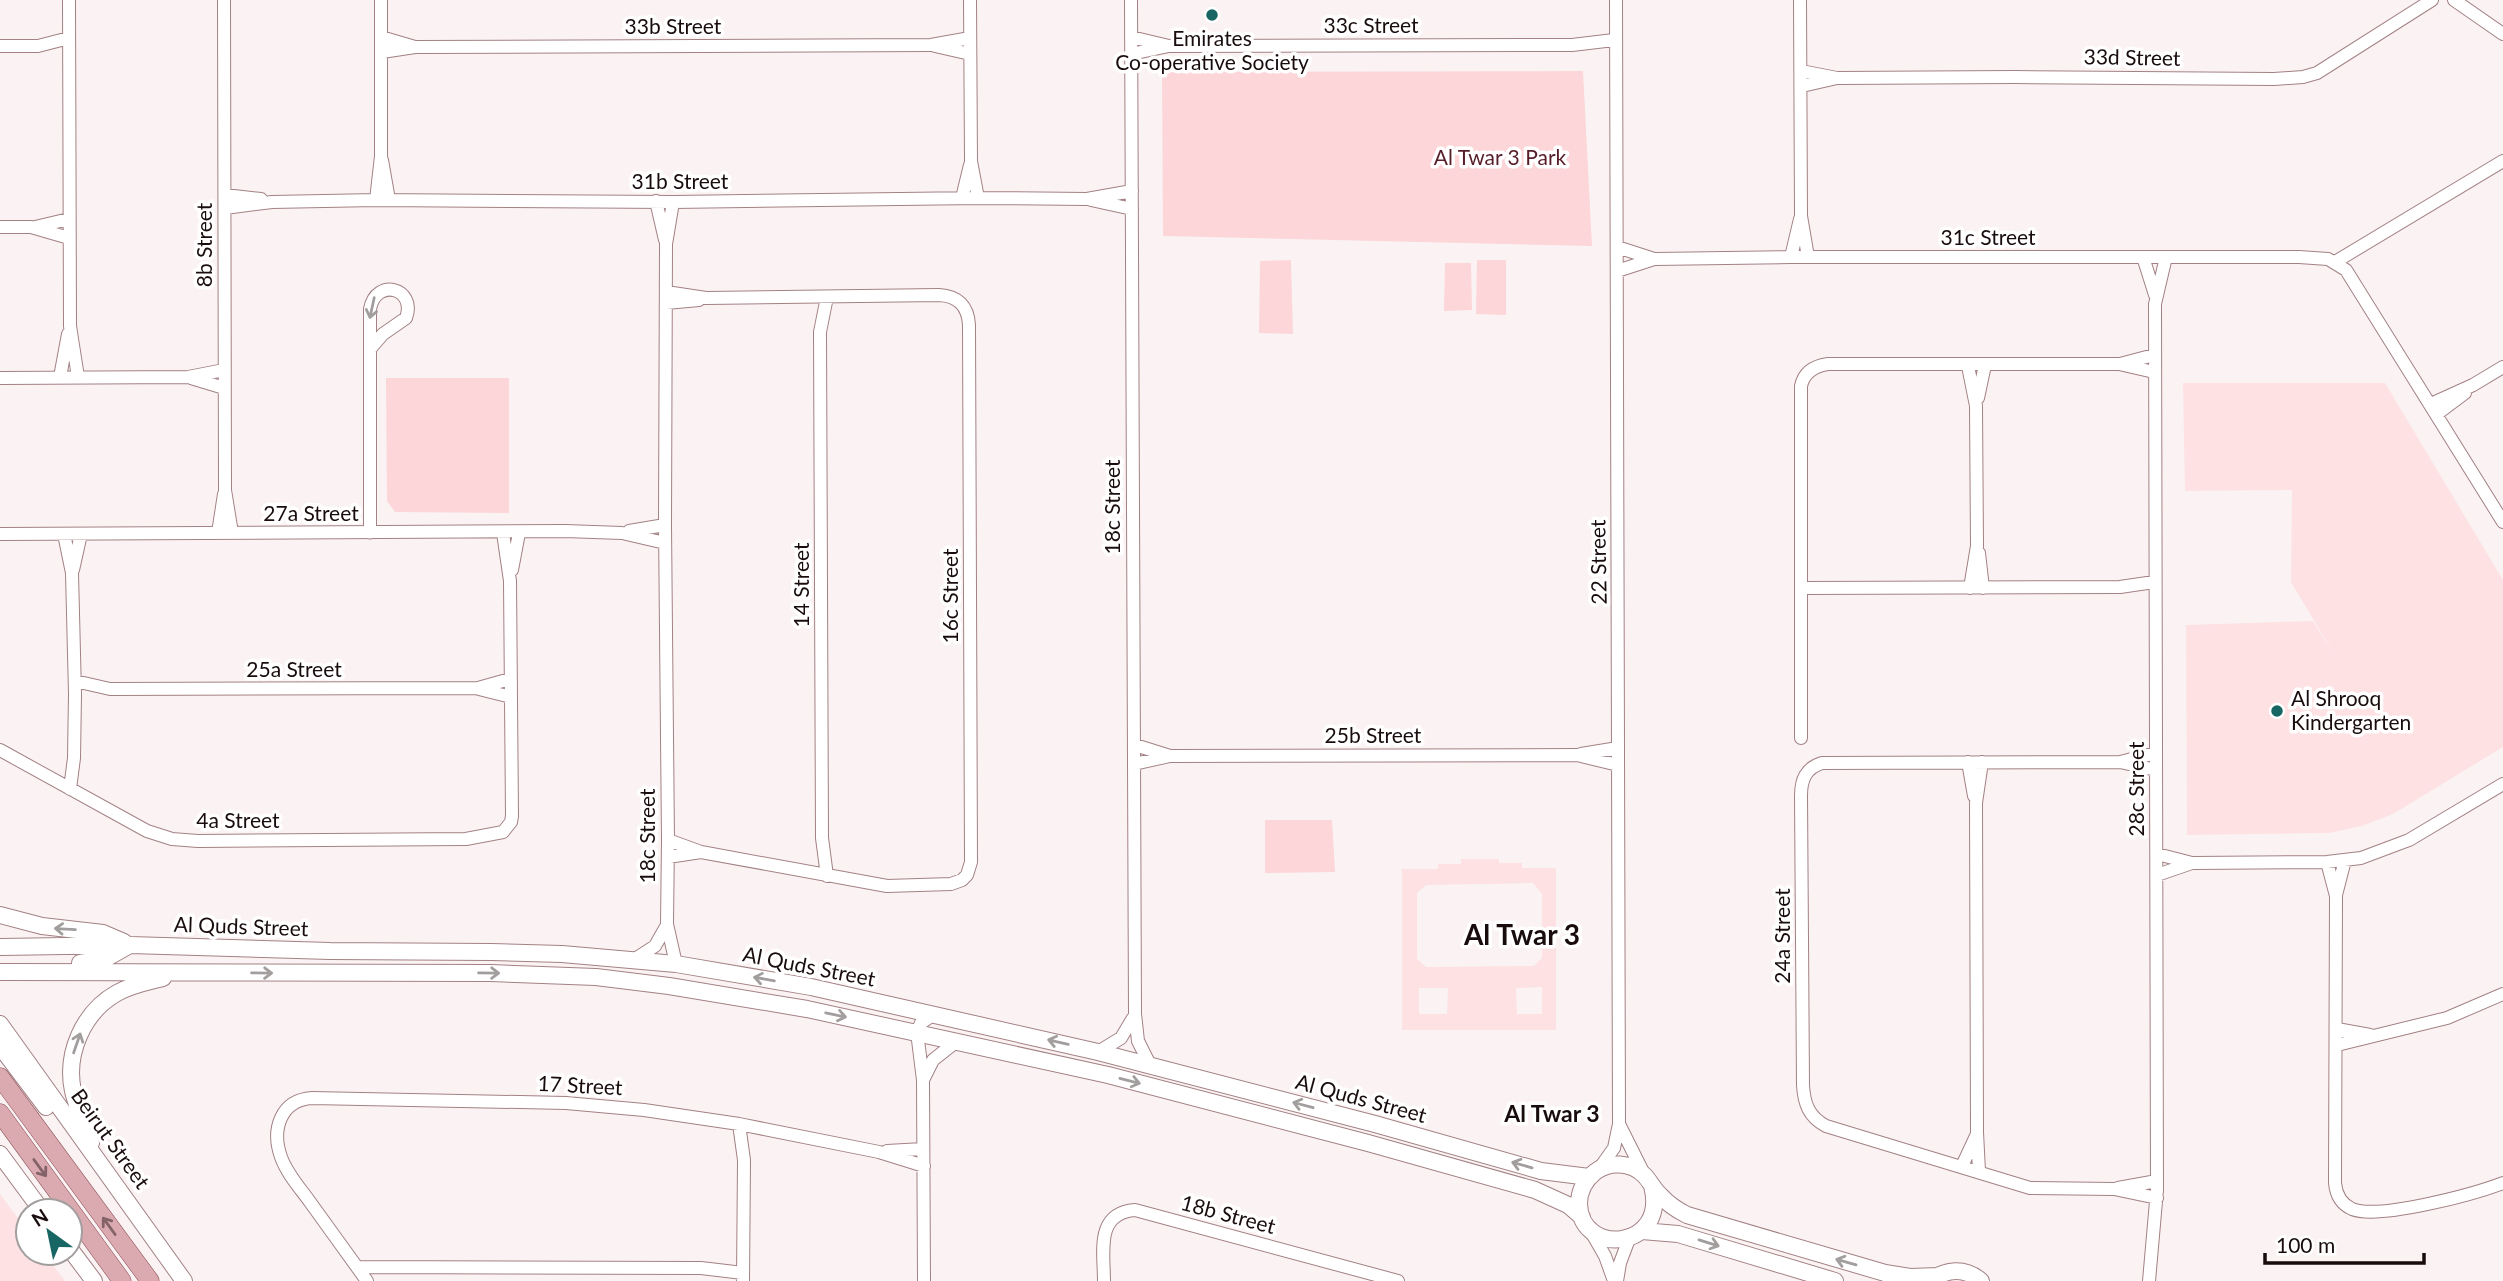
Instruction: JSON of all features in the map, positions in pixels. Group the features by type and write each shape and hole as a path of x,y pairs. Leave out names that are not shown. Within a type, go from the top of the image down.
{"main road":[{"path":"0,915 42,926 103,933 130,945"},
{"path":"0,962 87,963 114,956 130,945"},
{"name":"Al Quds Street","path":"0,947 130,945 540,954 676,964 811,987 1098,1052 1375,1124 1556,1175 1594,1173"},
{"path":"596,977 611,970 664,974 676,964"},
{"name":"Al Quds Street","path":"0,972 490,973 596,977 807,1009 1146,1085 1497,1179 1552,1196 1585,1222"},
{"path":"94,1156 71,1080 72,1055 81,1030 96,1009 116,993 140,984 194,972"},
{"name":"Beirut Street","path":"0,1024 184,1281"},
{"path":"0,1045 59,1123 94,1156"},
{"path":"0,1077 150,1281"},
{"path":"0,1112 122,1281"},
{"path":"0,1154 32,1197"},
{"path":"1835,1281 1678,1234 1606,1239 1585,1222 1580,1196 1594,1173 1611,1165 1623,1165 1635,1168 1675,1208 1700,1219 1885,1273 1933,1278 1956,1271 1966,1272 1981,1281"},
{"path":"1636,1235 1650,1222 1655,1210 1656,1198 1648,1181"}],"street":[{"path":"69,0 69,327 78,377"},
{"name":"8b Street","path":"224,0 225,490 232,533"},
{"path":"376,200 382,156 381,0"},
{"path":"970,0 971,161 978,198"},
{"name":"18c Street","path":"1131,0 1135,1014 1138,1041 1150,1065"},
{"name":"22 Street","path":"1594,1173 1614,1148 1619,1124 1614,46 1616,0"},
{"path":"1800,0 1801,216 1808,257"},
{"name":"33d Street","path":"2408,14 2416,0"},
{"name":"33d Street","path":"1801,71 1837,78 2303,77 2329,66 2432,0"},
{"path":"2454,0 2503,34"},
{"name":"33b Street","path":"382,37 415,47"},
{"name":"33c Street","path":"1131,37 1169,46"},
{"path":"0,46 38,46 69,38"},
{"name":"33b Street","path":"382,52 415,47 931,45 970,38"},
{"name":"33b Street","path":"931,45 970,54"},
{"path":"38,46 69,58"},
{"name":"33c Street","path":"1131,54 1169,46 1614,46"},
{"name":"33d Street","path":"1802,86 1837,78"},
{"path":"382,156 389,200"},
{"path":"962,198 971,161"},
{"name":"31c Street","path":"1617,271 1654,259 2166,257 2328,260 2369,243 2503,161"},
{"name":"31b Street","path":"225,202 1087,199 1132,191"},
{"name":"31b Street","path":"1087,199 1132,209"},
{"name":"18c Street","path":"656,201 666,244"},
{"name":"18c Street","path":"673,202 666,244 665,543 667,924 676,964"},
{"path":"1791,257 1801,216"},
{"path":"0,228 32,228 69,219"},
{"path":"32,228 69,238"},
{"name":"31c Street","path":"2346,270 2369,243"},
{"name":"31c Street","path":"1617,247 1654,259"},
{"name":"28c Street","path":"2143,257 2155,296"},
{"name":"28c Street","path":"2149,1281 2157,1198 2154,355 2155,296 2166,257"},
{"path":"2328,260 2346,270 2503,522"},
{"path":"370,349 379,338 406,318 407,300 399,292 387,289 376,294 370,314 370,349 370,533"},
{"name":"16c Street","path":"827,297 939,295 954,298 965,309 969,325 971,862 969,872 962,880 939,886 887,886 827,876"},
{"name":"14 Street","path":"811,297 820,332"},
{"path":"666,298 827,297"},
{"name":"14 Street","path":"827,297 820,332 822,838 827,876"},
{"path":"60,377 69,327"},
{"path":"2119,364 2154,355"},
{"path":"1801,738 1802,380 1811,369 1828,364 2119,364 2154,372"},
{"path":"1976,405 1985,365"},
{"path":"1968,366 1976,405 1976,588"},
{"path":"2434,409 2503,367"},
{"path":"0,378 188,377 224,370"},
{"path":"188,377 224,388"},
{"name":"8b Street","path":"218,533 225,490"},
{"name":"27a Street","path":"622,533 665,526"},
{"name":"27a Street","path":"0,534 565,531 622,533 665,543"},
{"path":"503,533 510,581 511,698"},
{"path":"510,581 519,533"},
{"path":"64,534 72,573 75,688 74,751 70,789"},
{"path":"72,573 81,534"},
{"path":"1801,588 2154,588"},
{"name":"25a Street","path":"75,688 478,688 510,680"},
{"name":"25a Street","path":"478,688 511,698"},
{"name":"4a Street","path":"0,750 147,831 185,841 466,839 497,834 508,828 512,816 511,698"},
{"name":"25b Street","path":"1135,745 1170,756"},
{"name":"25b Street","path":"1135,764 1170,756 1577,755 1618,748"},
{"path":"54,780 74,751"},
{"path":"1976,803 1968,762 2120,762 2156,754"},
{"name":"25b Street","path":"1577,755 1618,765"},
{"name":"24a Street","path":"1962,1166 1826,1126 1813,1118 1806,1104 1802,1075 1801,788 1809,769 1822,763 1968,762"},
{"path":"1979,1171 1976,803 1982,762"},
{"path":"2120,762 2156,770"},
{"path":"2157,854 2192,863 2345,860 2377,853 2409,840 2503,784"},
{"name":"14 Street","path":"810,872 822,838"},
{"path":"668,840 701,852 827,876"},
{"path":"668,858 701,852"},
{"path":"2336,896 2345,860"},
{"path":"2327,862 2336,896 2335,1182 2341,1202 2356,1210 2393,1209 2460,1197 2503,1183"},
{"path":"2157,874 2192,863"},
{"path":"635,959 655,946 667,924"},
{"path":"2337,1045 2447,1018 2503,993"},
{"path":"924,1281 923,1080 917,1032 921,1023 934,1014"},
{"path":"1098,1052 1121,1038 1135,1014"},
{"path":"2337,1029 2377,1036"},
{"path":"923,1080 933,1060 957,1041"},
{"name":"17 Street","path":"357,1267 285,1166 277,1137 281,1116 294,1102 312,1098 573,1104 644,1110 745,1125 879,1152 923,1166"},
{"name":"22 Street","path":"1619,1124 1648,1181"},
{"path":"357,1267 701,1268 743,1272 745,1125"},
{"path":"1977,1132 1962,1166 2020,1185 2040,1189 2114,1189 2157,1181"},
{"name":"17 Street","path":"879,1152 923,1149"},
{"path":"2114,1189 2157,1198"},
{"name":"18b Street","path":"1104,1281 1105,1229 1116,1215 1135,1210 1398,1281"},
{"path":"1585,1222 1616,1281"},
{"path":"1616,1281 1620,1263 1636,1235"},
{"path":"357,1267 366,1280 394,1269"}],"shaded area":[{"path":"2183,383 2385,383 2503,580 2503,747 2393,814 2362,826 2329,833 2187,835 2186,625 2313,621 2337,659 2291,582 2292,490 2185,491"},
{"path":"1461,859 1499,859 1499,863 1522,863 1522,868 1556,868 1556,1030 1402,1030 1402,869 1438,869 1438,864 1461,864","holes":["1533,883 1542,894 1542,958 1534,966 1426,967 1417,959 1417,893 1426,885","1542,987 1542,1014 1517,1014 1516,988","1419,988 1448,988 1447,1014 1419,1014"]},
{"path":"0,1194 14,1213 14,1267 54,1267 65,1281 0,1281"}],"green space":[{"name":"Al Twar 3 Park","path":"1583,71 1592,246 1163,236 1162,72"},
{"path":"1291,260 1293,334 1259,333 1260,261"},
{"path":"1477,260 1506,260 1506,315 1476,314"},
{"path":"1445,263 1471,263 1472,310 1444,311"},
{"path":"386,378 509,378 509,513 395,512 387,501"},
{"path":"1265,820 1332,820 1335,872 1265,873"}],"place":[{"name":"Emirates Co-operative Society","path":"1212,15"},
{"name":"Al Shrooq Kindergarten","path":"2277,711"}],"district":[{"name":"Al Twar 3","path":"1522,935"},
{"name":"Al Twar 3","path":"1552,1114"}]}
